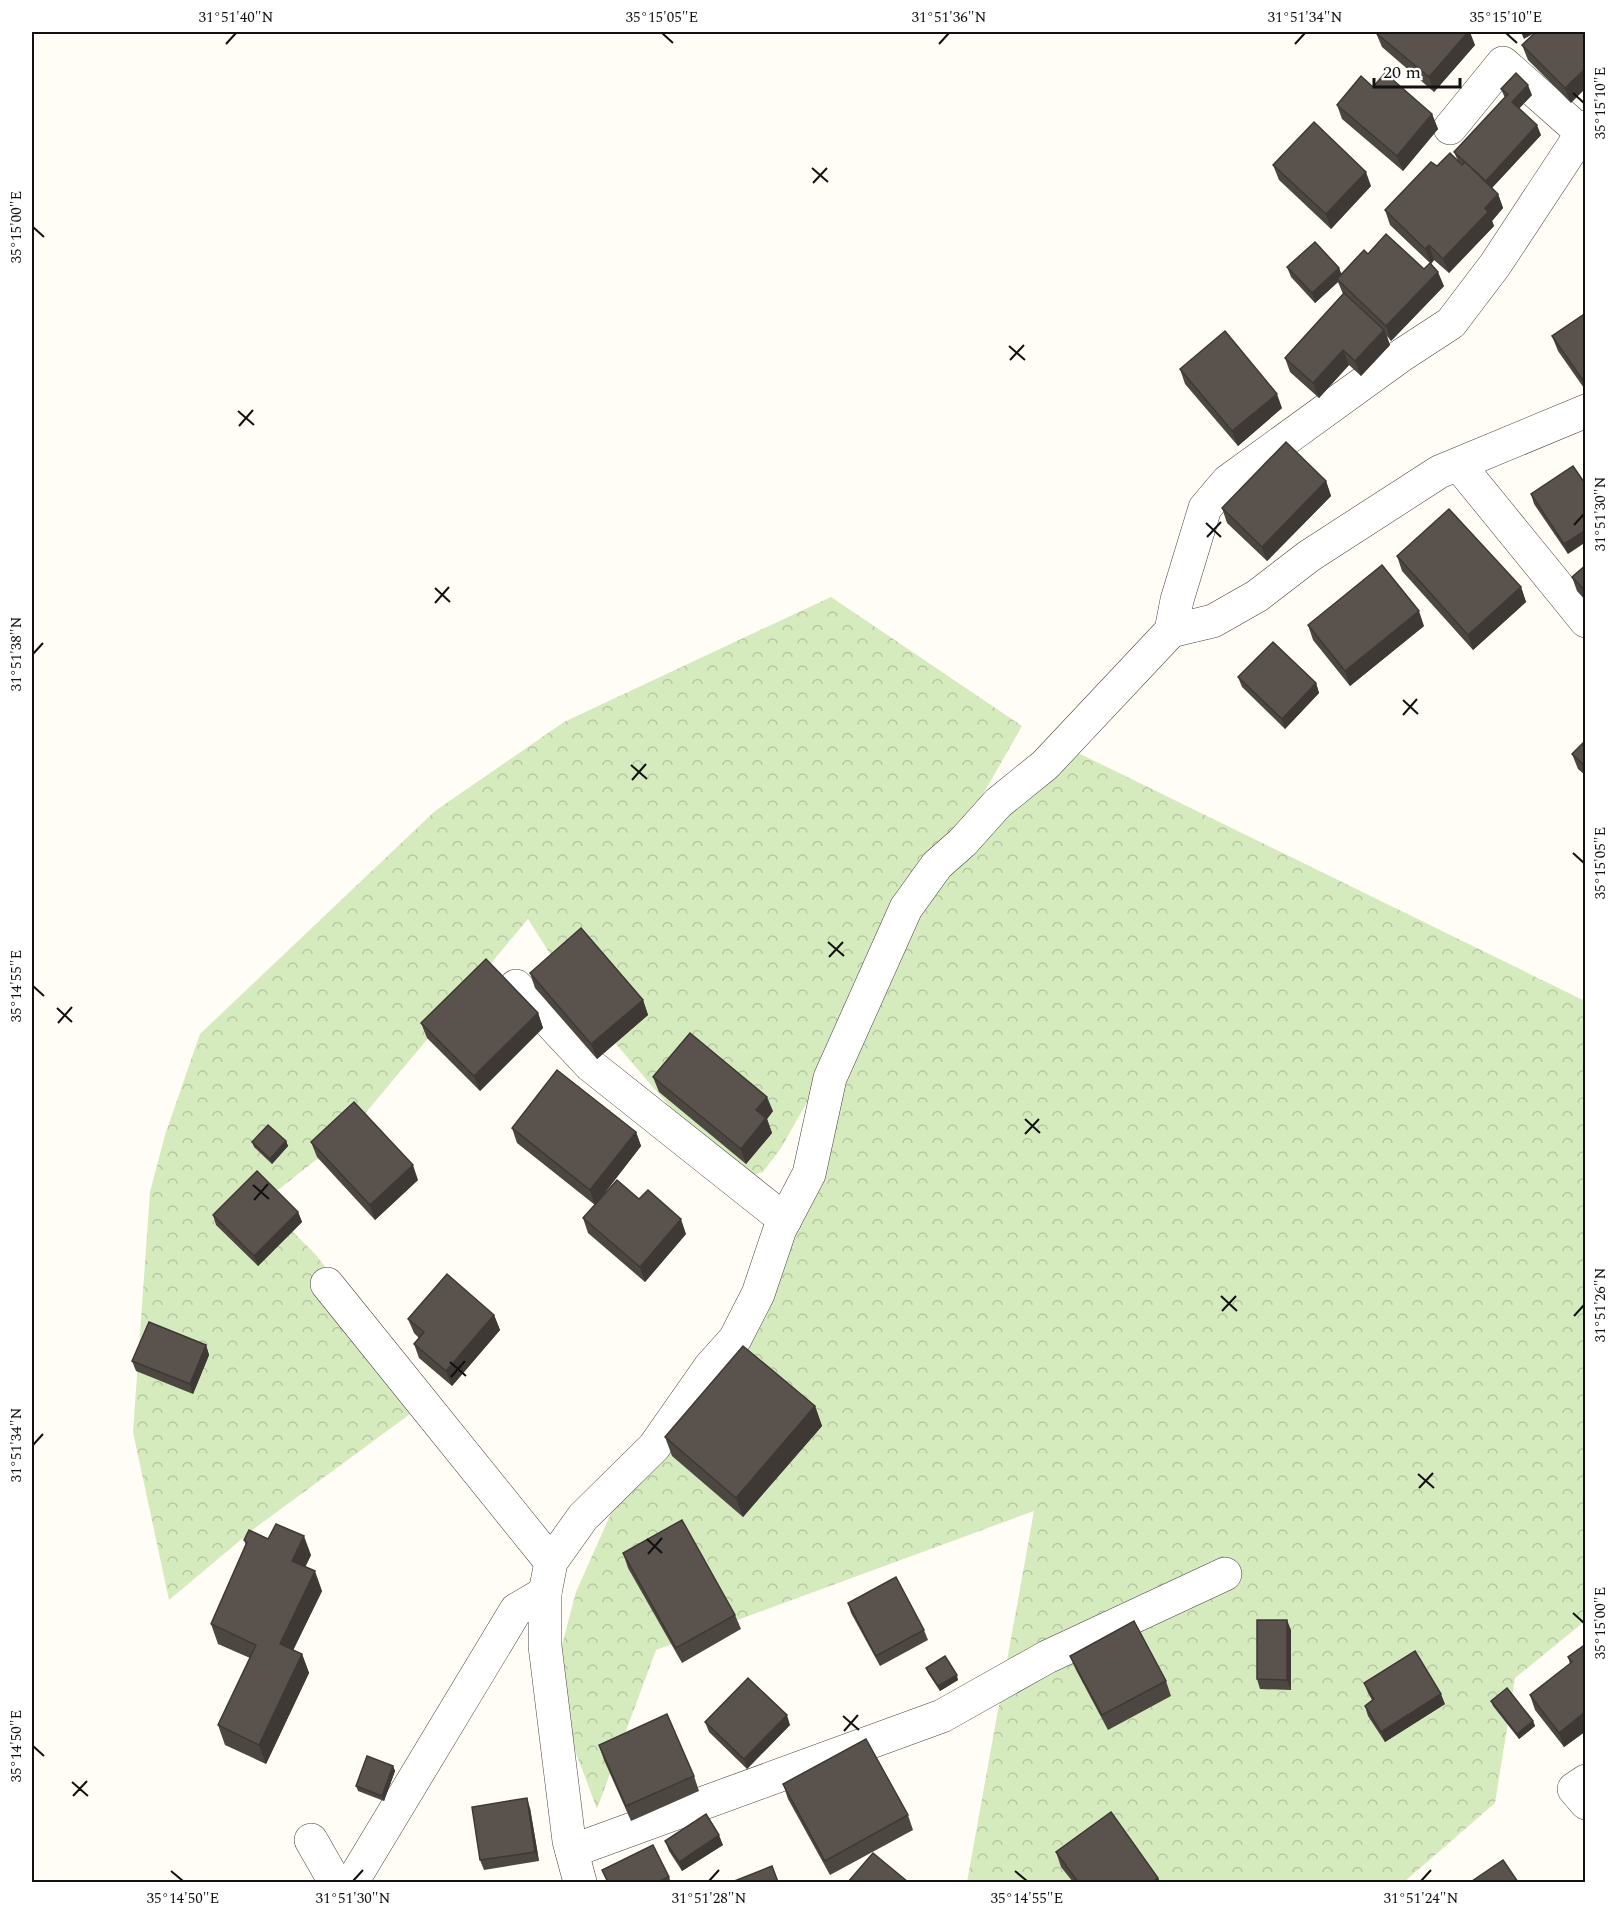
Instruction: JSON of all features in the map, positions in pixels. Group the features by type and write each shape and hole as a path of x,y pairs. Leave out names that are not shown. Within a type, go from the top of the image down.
{"street":[{"path":"1171,632 1177,600 1205,508 1228,481 1402,355 1451,323 1495,266 1583,130 1503,63 1450,128"},
{"path":"352,1882 516,1610 548,1577 584,1517 654,1447 710,1367 735,1339 758,1294 785,1220 809,1174 830,1078 906,908 938,865 963,842 998,803 1064,746 1171,632 1212,621 1257,596 1287,571 1439,472 1586,411"},
{"path":"1459,465 1586,621"},
{"path":"516,986 590,1065 785,1220"},
{"path":"327,1284 548,1577 545,1646 572,1851 580,1882"},
{"path":"572,1851 942,1716 1047,1658 1226,1574"},
{"path":"1586,1781 1574,1789 1586,1803"},
{"path":"311,1840 335,1882"}],"green space":[{"path":"831,597 1022,726 946,859 1064,746 1585,1001 1585,1621 1515,1678 1495,1803 1404,1882 967,1882 1034,1511 656,1650 597,1809 568,1732 559,1656 576,1592 628,1475 735,1339 867,996 781,1148 763,1172 743,1178 675,1113 581,1003 528,919 347,1135 263,1202 317,1256 425,1403 255,1528 169,1600 133,1432 150,1192 165,1135 200,1034 435,811 564,722"}],"building":[{"path":"1377,32 1468,32 1429,77"},
{"path":"1536,32 1586,32 1586,68 1565,88 1522,45"},
{"path":"1385,73 1432,114 1397,156 1337,105 1361,76 1373,87"},
{"path":"1516,73 1528,85 1512,102 1537,125 1486,181 1454,152 1508,94 1501,89"},
{"path":"1314,122 1366,172 1326,214 1273,165"},
{"path":"1450,153 1462,165 1465,162 1498,194 1485,208 1488,212 1443,259 1429,245 1425,249 1385,210 1431,162 1437,166"},
{"path":"1386,234 1424,269 1430,263 1438,272 1386,326 1337,279 1364,250 1368,254"},
{"path":"1315,242 1339,268 1312,293 1287,267"},
{"path":"1344,293 1384,330 1355,361 1343,350 1313,383 1285,358"},
{"path":"1586,313 1586,376 1582,379 1552,336"},
{"path":"1225,331 1277,394 1232,431 1180,369"},
{"path":"1286,442 1326,481 1262,547 1222,508"},
{"path":"1573,466 1586,485 1586,530 1564,544 1531,494"},
{"path":"1449,509 1521,587 1468,635 1397,556"},
{"path":"1382,565 1419,611 1345,671 1308,625"},
{"path":"1586,565 1586,592 1572,577"},
{"path":"1273,642 1316,683 1282,719 1238,677"},
{"path":"1586,740 1586,767 1572,754"},
{"path":"581,928 643,1000 591,1044 530,973"},
{"path":"486,959 538,1013 474,1076 421,1023"},
{"path":"690,1033 767,1097 756,1110 766,1118 741,1149 653,1077"},
{"path":"557,1070 636,1132 590,1190 512,1128"},
{"path":"354,1102 413,1165 370,1205 311,1142"},
{"path":"268,1125 286,1141 270,1159 252,1142"},
{"path":"257,1171 298,1212 254,1256 213,1215"},
{"path":"617,1180 639,1199 648,1190 681,1219 640,1267 583,1218"},
{"path":"447,1274 494,1315 446,1371 414,1344 424,1332 408,1319"},
{"path":"149,1322 206,1345 190,1384 132,1361"},
{"path":"743,1346 815,1406 736,1498 665,1437"},
{"path":"682,1520 735,1615 676,1648 623,1553"},
{"path":"276,1524 304,1536 292,1561 315,1571 280,1644 302,1654 259,1745 218,1725 256,1645 211,1624 247,1542 244,1540 249,1530 268,1539"},
{"path":"896,1577 924,1630 876,1656 848,1603"},
{"path":"1257,1620 1287,1620 1287,1680 1257,1679"},
{"path":"1134,1621 1166,1681 1102,1715 1070,1656"},
{"path":"1586,1644 1586,1713 1559,1733 1530,1695 1572,1662 1568,1657"},
{"path":"1415,1651 1441,1694 1381,1732 1365,1706 1374,1699 1364,1683"},
{"path":"945,1656 957,1675 938,1686 926,1668"},
{"path":"748,1678 787,1715 744,1759 705,1722"},
{"path":"1507,1688 1533,1721 1517,1734 1491,1701"},
{"path":"667,1714 694,1776 626,1806 599,1745"},
{"path":"866,1739 908,1815 825,1861 783,1784"},
{"path":"367,1756 393,1766 382,1796 356,1786"},
{"path":"527,1798 535,1852 480,1860 472,1807"},
{"path":"1111,1812 1158,1878 1152,1882 1078,1882 1056,1852"},
{"path":"706,1814 719,1835 679,1862 665,1841"},
{"path":"653,1845 669,1877 658,1882 608,1882 602,1870"},
{"path":"873,1853 908,1882 848,1882"},
{"path":"1503,1860 1518,1882 1472,1881"},
{"path":"772,1866 778,1882 732,1882"}]}
